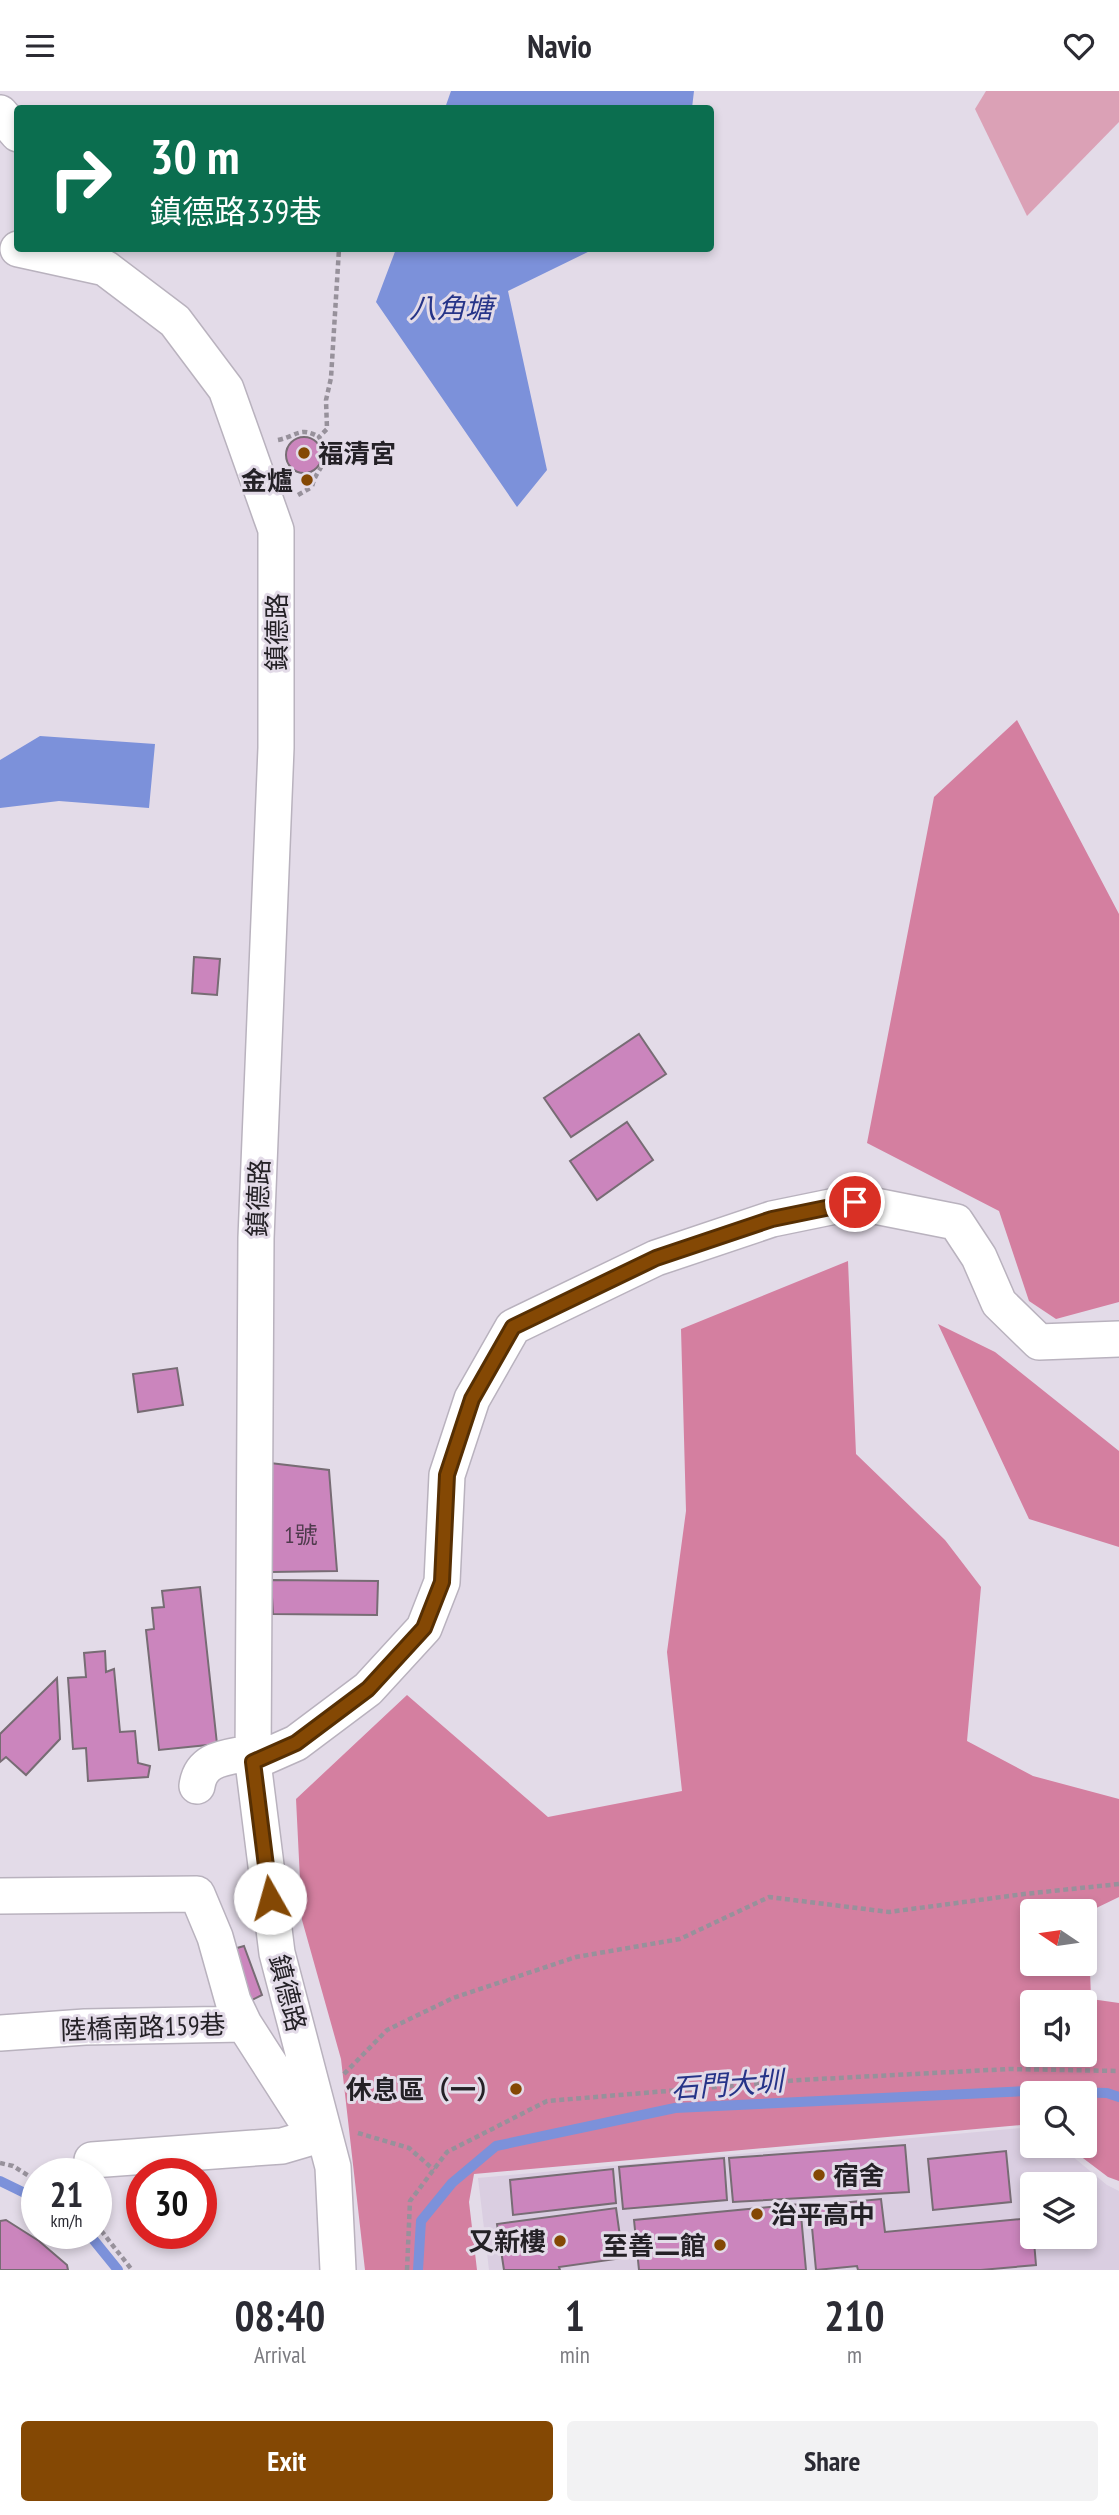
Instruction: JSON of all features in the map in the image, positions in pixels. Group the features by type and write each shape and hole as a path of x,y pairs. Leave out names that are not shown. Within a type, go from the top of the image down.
{"street":[{"path":"0,113 14,129"},
{"name":"鎮德路","path":"47,252 85,256 176,321 226,389 276,530 276,748 256,1238 253,1757 277,1953 318,2121 333,2167 338,2270"},
{"path":"197,1786 202,1768 209,1762 253,1757 296,1743 368,1689 424,1628 442,1582 447,1475 472,1399 513,1327 656,1258 772,1219 855,1202 956,1222 978,1257 999,1303 1040,1342 1119,1339"},
{"path":"0,1896 197,1894 215,1937 233,2001 244,2024"},
{"name":"陸橋南路159巷","path":"0,2032 85,2027 244,2024 318,2121"},
{"path":"112,2159 282,2146 318,2121"}],"path":[{"path":"319,437 327,429 326,400 331,378 339,252"},
{"path":"247,448 287,438 300,431 319,437 325,446 327,457 322,469 314,475 312,488 269,511"},
{"path":"434,2170 410,2148 318,2121 387,2030 453,1998 576,1957 680,1939 769,1897 889,1912 1119,1884"},
{"path":"407,2270 410,2201 447,2152 547,2101 800,2080 1009,2069 1119,2071"},
{"path":"0,2163 21,2171"},
{"path":"112,2244 132,2270"}],"shaded area":[{"path":"986,91 1119,91 1119,122 1027,216 975,109"},
{"path":"1017,720 1119,914 1119,1302 1056,1319 1029,1301 999,1211 867,1143 934,797"},
{"path":"848,1261 856,1454 945,1540 981,1587 967,1741 1033,1776 1119,1799 1119,1897 1097,1908 1097,1899 1020,1899 1020,1976 1090,1976 1091,1990 1020,1990 1020,2067 1097,2067 1097,2000 1119,2003 1119,2181 1108,2177 1083,2158 1097,2158 1097,2081 1020,2081 1020,2125 474,2174 469,2202 477,2270 365,2270 341,2059 302,1920 296,1799 407,1695 548,1817 682,1791 667,1652 686,1511 681,1329"},
{"path":"938,1324 995,1352 1119,1451 1119,1547 1029,1519"},
{"name":"治平高中","path":"1020,2128 1020,2158 1074,2158 1091,2172 1020,2172 1020,2249 1097,2249 1097,2177 1119,2191 1119,2270 489,2270 478,2178"}],"water":[{"path":"451,91 694,91 692,105 446,105"},
{"name":"八角塘","path":"395,252 588,252 508,291 547,470 517,507 376,302"},
{"path":"40,736 155,744 149,808 59,801 0,808 0,760"}],"building":[{"name":"福清宮","path":"304,437 317,442 322,455 317,468 304,473 291,468 286,455 291,442"},
{"path":"194,957 220,959 217,995 192,993"},
{"path":"639,1034 666,1074 571,1137 544,1098"},
{"path":"627,1122 653,1160 597,1200 570,1161"},
{"path":"177,1368 183,1405 138,1412 133,1374"},
{"path":"270,1463 329,1470 337,1571 272,1572"},
{"path":"271,1580 378,1581 377,1615 273,1614"},
{"path":"200,1587 217,1744 159,1750 146,1630 154,1629 152,1608 164,1607 162,1591"},
{"path":"105,1651 106,1672 114,1669 120,1732 135,1731 138,1763 150,1766 148,1777 88,1781 86,1748 73,1749 68,1678 86,1677 84,1653"},
{"path":"57,1678 60,1739 26,1775 6,1757 0,1762 0,1734"},
{"path":"244,1946 262,1995 250,2001 230,1950"},
{"name":"宿舍","path":"905,2145 909,2192 733,2202 729,2158"},
{"path":"1006,2151 1011,2202 933,2210 928,2159"},
{"path":"724,2158 727,2200 623,2209 619,2167"},
{"path":"613,2169 616,2203 513,2215 510,2180"},
{"path":"881,2199 885,2232 1020,2219 1020,2249 1035,2249 1036,2265 981,2270 858,2270 857,2266 816,2270 810,2206"},
{"name":"至善二館","path":"800,2204 806,2270 639,2270 634,2220"},
{"name":"又新樓","path":"616,2208 623,2258 559,2267 560,2270 504,2270 497,2224"},
{"path":"6,2220 21,2230 21,2249 48,2249 67,2265 68,2270 0,2270 0,2221"}],"waterway":[{"name":"石門大圳","path":"418,2270 421,2221 452,2183 496,2146 675,2108 1026,2091 1107,2093 1119,2097"},
{"path":"0,2181 21,2191"},
{"path":"101,2249 118,2270"}],"place":[{"name":"福清宮","path":"304,453"},
{"name":"金爐","path":"307,480"},
{"name":"休息區（一）","path":"516,2089"},
{"name":"宿舍","path":"819,2175"},
{"name":"治平高中","path":"757,2214"},
{"name":"又新樓","path":"560,2241"},
{"name":"至善二館","path":"720,2245"}],"route":[{"path":"270,1898 253,1762 296,1743 368,1689 424,1628 442,1582 447,1475 472,1399 513,1327 656,1258 772,1219 855,1202"}]}
